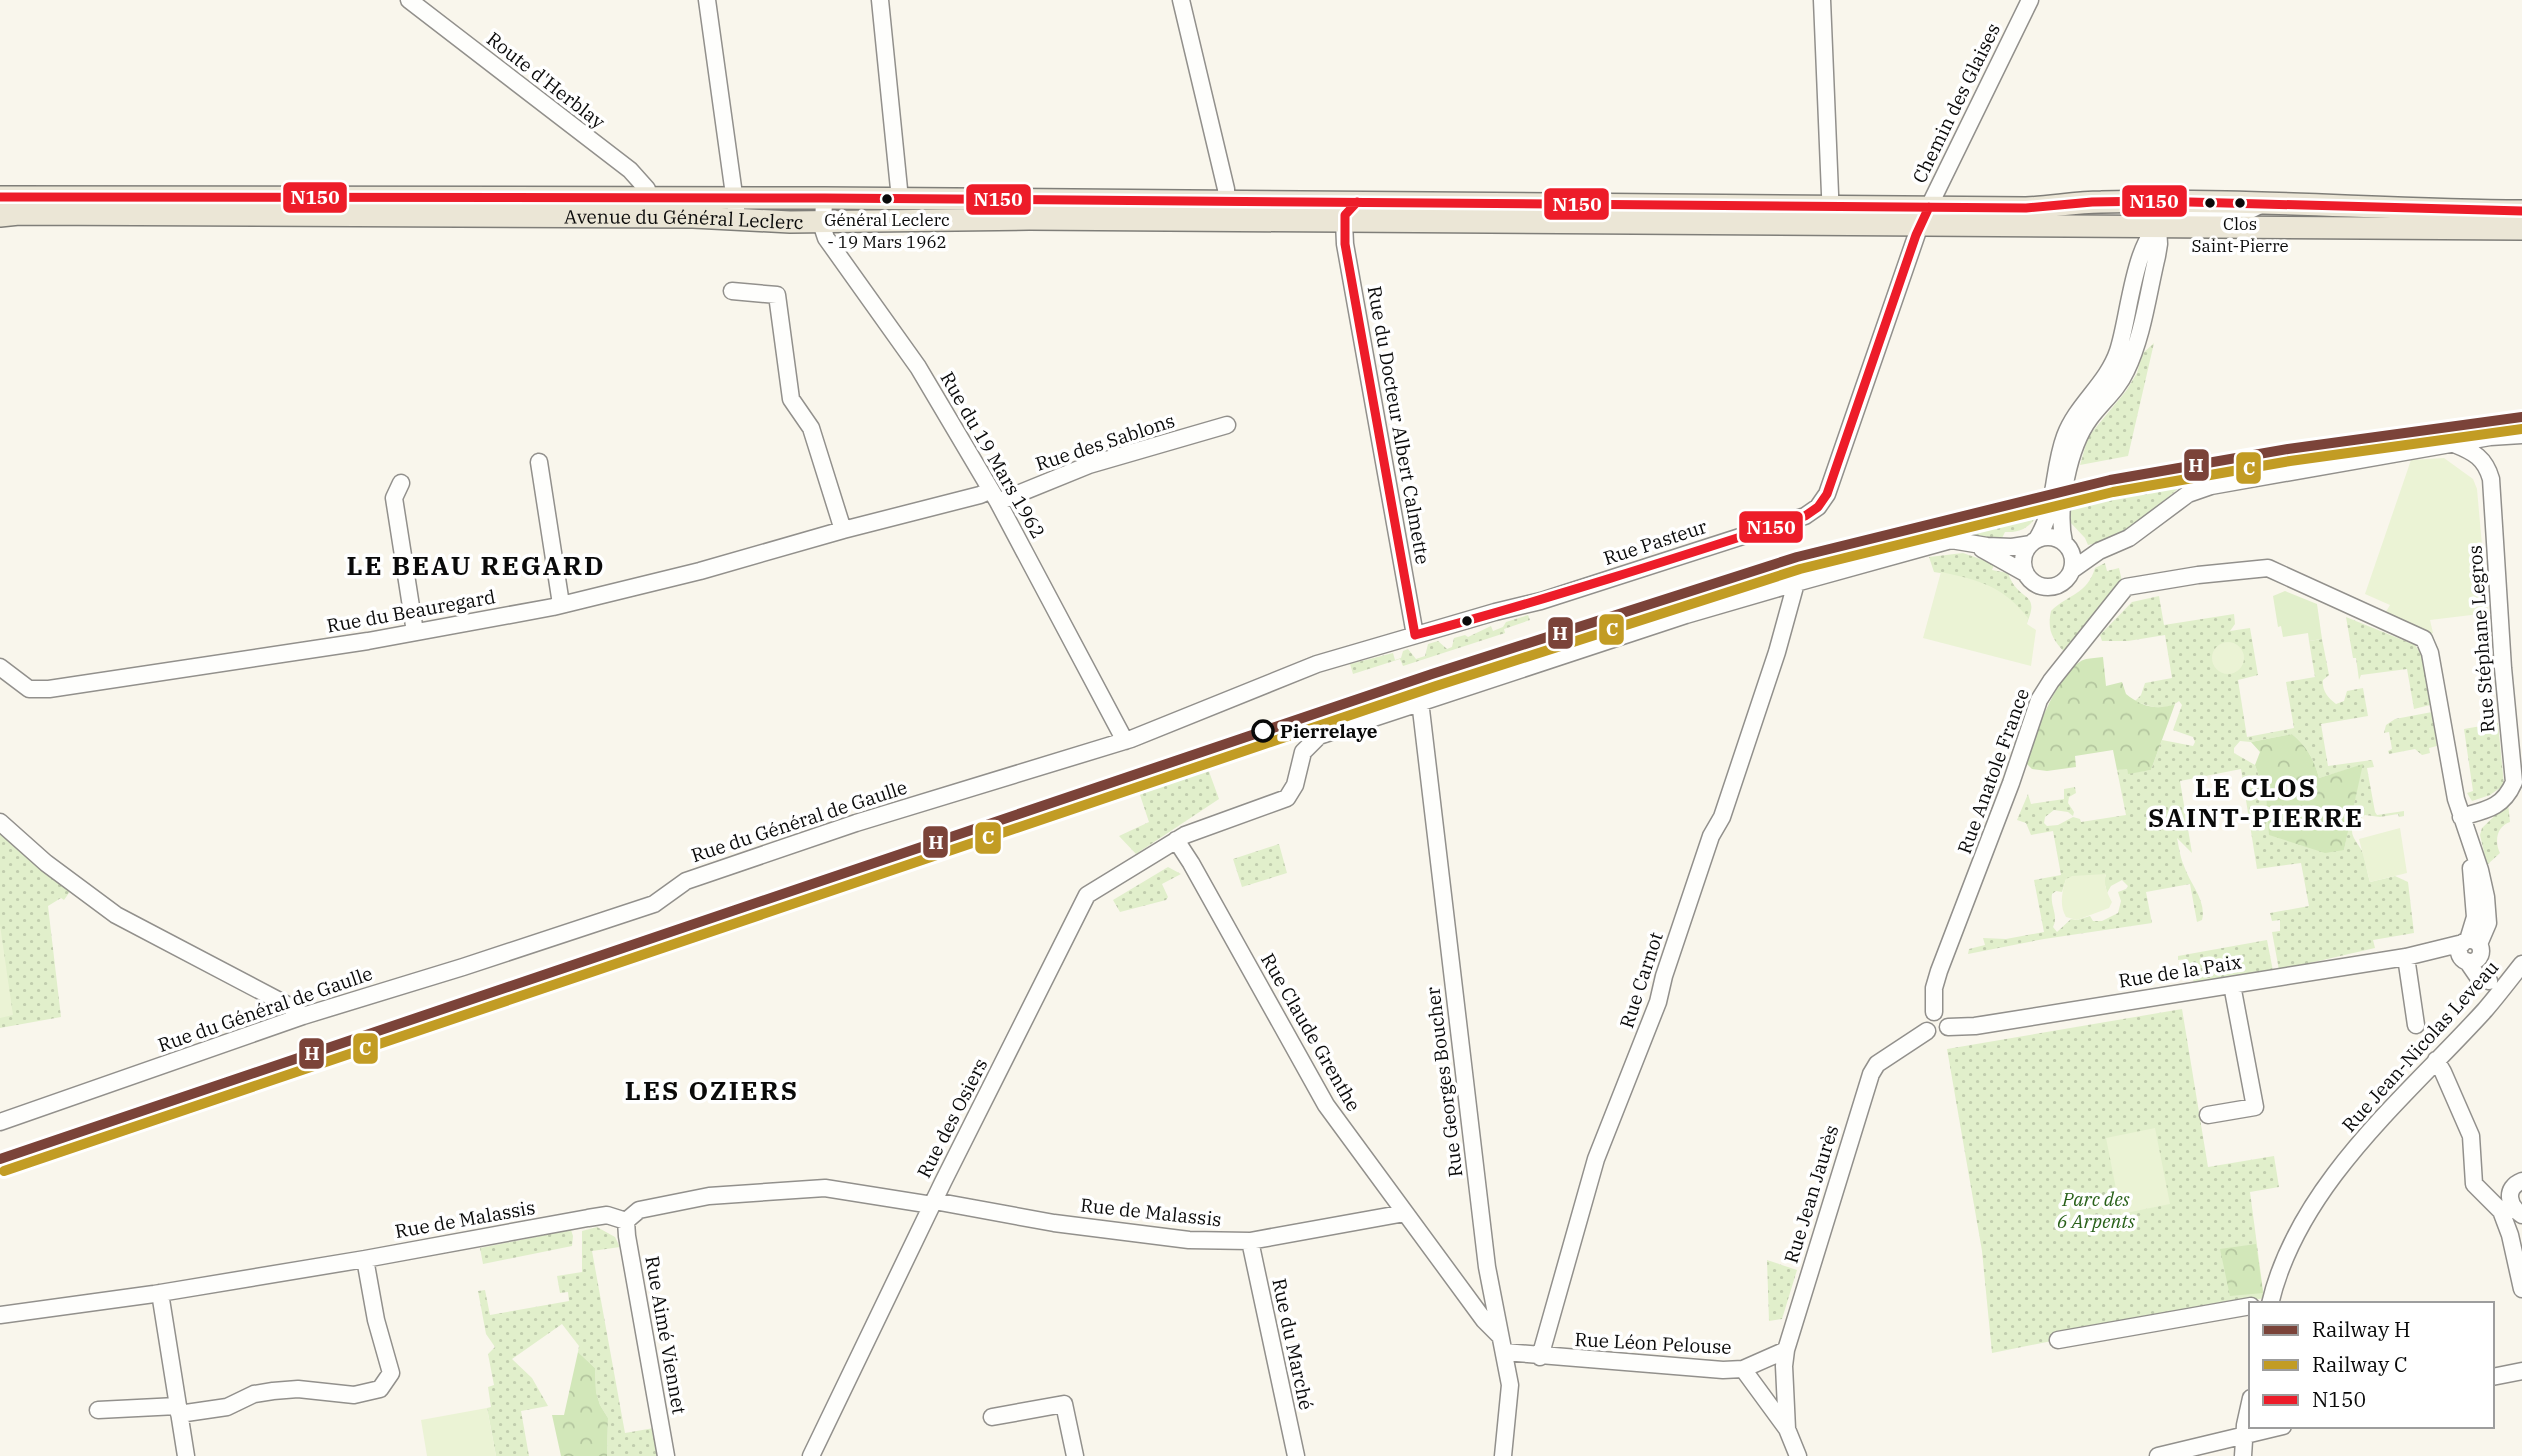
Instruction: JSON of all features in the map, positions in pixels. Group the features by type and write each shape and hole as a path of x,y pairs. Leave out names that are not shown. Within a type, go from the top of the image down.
{"main road":[{"name":"Avenue du Général Leclerc","path":"0,197 736,209 800,198 900,199 1227,211 1344,222 1924,216 2099,202 2267,203 2358,206 2517,220"},
{"name":"Avenue du Général Leclerc","path":"736,209 800,222 1227,211 1357,202 1824,218"},
{"path":"2133,202 2158,226"},
{"path":"2276,227 2277,219 2284,214 2330,213 2358,206"},
{"name":"Avenue du Général Leclerc","path":"0,216 648,208"},
{"name":"Avenue du Général Leclerc","path":"1924,216 2158,226 2276,227 2517,220"}],"street":[{"name":"Route d'Herblay","path":"409,0 630,170 647,189 648,208"},
{"path":"707,0 736,209"},
{"path":"880,0 900,199"},
{"path":"1181,0 1226,188 1227,211"},
{"path":"1822,0 1824,218"},
{"name":"Chemin des Glaises","path":"1924,216 2030,0"},
{"path":"800,198 800,222"},
{"name":"Rue du 19 Mars 1962","path":"824,198 826,238 918,367 994,496 1125,741"},
{"path":"1344,222 1348,210 1357,202"},
{"path":"2025,573 2023,559 2051,512 2058,461 2065,437 2074,419 2109,372 2119,350 2144,244 2169,217 2240,214 2267,203"},
{"name":"Rue Pasteur","path":"1416,635 1554,597 1805,516 1818,507 1827,494 1924,216"},
{"name":"Rue du Docteur Albert Calmette","path":"1344,222 1345,244 1416,635"},
{"path":"2072,570 2073,555 2066,544 2061,518 2074,445 2088,421 2121,380 2134,349 2157,256 2158,226"},
{"path":"732,291 776,295 791,398 811,428 843,530"},
{"name":"Rue des Sablons","path":"994,496 1227,425"},
{"path":"1974,544 2025,573 2034,583 2049,587 2063,582 2072,570 2099,551 2129,538 2188,494 2211,486 2490,437 2522,435"},
{"path":"2454,444 2473,452 2490,437"},
{"name":"Rue Stéphane Legros","path":"2461,817 2496,806 2508,796 2514,782 2503,668 2491,479 2487,465 2473,452"},
{"path":"539,462 562,604"},
{"path":"401,483 394,498 415,632"},
{"name":"Rue du Beauregard","path":"0,667 29,689 50,689 415,632 562,604 980,495 994,496"},
{"path":"1420,701 1686,615 1951,540 2012,547 2050,536 2066,544 2099,551"},
{"name":"Rue Anatole France","path":"1934,1012 1934,988 1939,971 2002,809 2039,700 2126,587 2197,575 2268,568 2424,639 2430,653 2461,817 2480,870 2488,908 2487,929 2470,951"},
{"name":"Rue Carnot","path":"1540,1357 1596,1159 1658,1002 1664,976 1707,849 1722,817 1777,652 1796,583"},
{"name":"Rue du Général de Gaulle","path":"0,1122 303,1016 654,904 686,881 856,823 1125,741 1317,664 1416,635"},
{"name":"Rue des Osiers","path":"811,1456 933,1203 1087,895 1197,829 1287,798 1292,791 1303,752 1319,736 1420,701"},
{"name":"Rue Georges Boucher","path":"1420,701 1487,1267 1510,1384 1503,1456"},
{"path":"0,822 46,863 116,915 291,1007 303,1016"},
{"name":"Rue Claude Grenthe","path":"1175,840 1191,863 1326,1105 1502,1344"},
{"path":"2470,951 2488,969 2494,987"},
{"name":"Rue de la Paix","path":"1948,1027 1975,1026 2412,955 2470,951"},
{"path":"2412,955 2416,1026"},
{"name":"Rue Jean-Nicolas Leveau","path":"2271,1302 2282,1267 2309,1213 2366,1133 2436,1060 2494,987 2522,964"},
{"path":"2208,1115 2255,1107 2232,985"},
{"path":"1934,1012 1944,1015 1948,1020 1948,1027 1944,1033 1937,1036 1927,1031 1925,1020 1934,1012"},
{"name":"Rue Jean Jaurès","path":"1787,1429 1784,1366 1786,1350 1871,1074 1877,1064 1927,1031"},
{"path":"2436,1060 2444,1072 2471,1136 2474,1184 2501,1211 2510,1235 2522,1289"},
{"path":"2522,1181 2514,1184 2510,1192 2511,1203 2522,1215"},
{"name":"Rue de Malassis","path":"0,1315 160,1293 607,1215 626,1221 639,1210 709,1196 825,1188 1054,1223 1189,1240 1250,1241 1405,1213"},
{"name":"Rue Aimé Viennet","path":"626,1221 666,1456"},
{"name":"Rue du Marché","path":"1250,1241 1296,1456"},
{"path":"98,1410 227,1407 254,1394 273,1391 298,1389 354,1395 380,1389 391,1373 376,1320 365,1259"},
{"path":"160,1293 186,1456"},
{"path":"2058,1340 2249,1306"},
{"path":"1502,1344 1540,1357"},
{"path":"1744,1369 1786,1350"},
{"name":"Rue Léon Pelouse","path":"1540,1357 1723,1370 1744,1369 1787,1429 1798,1456"},
{"path":"2494,1377 2522,1371"},
{"path":"992,1417 1064,1404 1075,1456"},
{"path":"2243,1456 2249,1409"},
{"path":"2158,1456 2274,1428"}],"green space":[{"path":"2154,343 2128,456 2080,465 2088,437 2126,391 2137,373 2142,354"},
{"path":"2444,458 2473,479 2477,489 2488,613 2430,620 2433,633 2426,636 2384,615 2390,605 2365,594 2411,460"},
{"path":"2196,476 2144,519 2110,540 2088,545 2070,522 2071,499"},
{"path":"2044,505 2029,525 2019,531 2005,532 2000,542 1937,530"},
{"path":"1963,553 1992,563 1992,570 2008,573 2017,589 2030,601 2031,613 2027,623 2010,618 1946,574 1934,572 1929,557"},
{"path":"2105,563 2107,571 2119,568 2124,590 2064,652 2052,633 2051,611 2082,589 2092,577 2095,568"},
{"path":"1941,572 1989,586 2000,591 2019,607 2028,618 2027,624 2036,630 2031,666 1923,638"},
{"path":"2285,591 2317,604 2322,639 2309,641 2308,633 2283,637 2281,626 2278,627 2273,596"},
{"path":"2159,596 2164,625 2234,614 2235,624 2230,631 2250,628 2258,675 2238,680 2247,737 2294,728 2286,682 2315,677 2309,641 2322,639 2329,675 2323,680 2326,693 2336,704 2344,701 2347,691 2363,688 2368,716 2321,724 2328,766 2372,760 2374,767 2367,768 2375,812 2377,815 2404,811 2404,816 2399,817 2398,814 2380,817 2365,815 2354,825 2352,834 2363,853 2370,882 2395,876 2408,882 2414,933 2373,940 2375,948 2279,970 2272,932 2280,931 2280,920 2272,921 2270,913 2309,906 2301,863 2257,869 2241,769 2180,781 2192,853 2177,838 2183,863 2200,899 2202,920 2197,922 2190,884 2146,892 2152,923 2044,939 1968,954 1969,949 1985,945 1983,938 2006,939 2044,932 2034,880 2061,875 2053,831 2031,835 2026,823 2017,820 2028,794 2031,804 2064,799 2064,789 2075,787 2076,793 2069,797 2068,803 2074,812 2073,816 2068,812 2054,810 2045,817 2044,823 2047,826 2058,825 2073,817 2081,822 2126,815 2117,770 2127,768 2128,773 2151,770 2162,740 2193,746 2195,742 2193,737 2173,730 2182,705 2179,701 2168,706 2152,707 2135,701 2141,695 2145,683 2172,678 2165,635 2128,641 2102,641 2100,635 2132,602","holes":["2292,734 2309,754 2319,778 2362,765 2344,850 2270,830 2266,796 2255,765 2234,753 2234,748 2240,741 2251,742","2106,875 2104,880 2107,893 2111,886 2122,880 2128,886 2118,892 2121,901 2118,913 2102,921 2093,921 2090,916 2071,919 2057,932 2053,927 2055,919 2052,894 2056,891 2062,892 2066,879"]},
{"path":"1528,615 1530,620 1504,629 1505,633 1403,666 1400,659 1353,674 1350,664 1393,653 1395,660 1401,658 1403,651 1408,649 1416,659 1425,656 1428,644 1438,641 1447,649 1452,647 1454,638 1465,635 1468,637 1491,626 1493,631 1503,627 1506,622"},
{"path":"2346,617 2415,645 2423,657 2430,705 2414,709 2407,669 2361,675 2359,680"},
{"path":"2228,642 2239,647 2244,658 2239,669 2228,674 2217,669 2212,658 2217,647"},
{"path":"2103,657 2106,686 2122,682 2126,694 2149,706 2175,704 2151,770 2128,774 2127,769 2117,770 2113,750 2075,756 2076,767 2047,771 2032,769 2026,763 2027,756 2058,687 2076,664 2086,659"},
{"path":"2432,712 2437,746 2429,748 2430,753 2422,755 2415,749 2389,754 2388,751 2392,749 2389,732 2384,733 2386,725 2395,719"},
{"path":"2498,723 2504,785 2490,795 2472,801 2467,793 2473,791 2464,729"},
{"path":"2292,734 2309,754 2319,778 2363,764 2344,850 2325,853 2269,835 2266,796 2255,765 2260,752 2251,742"},
{"path":"1207,766 1219,799 1136,854 1119,836 1149,822 1139,792"},
{"path":"2508,803 2510,822 2502,827 2497,839 2500,853 2487,865 2480,835 2482,828"},
{"path":"2400,828 2407,873 2370,882 2359,839"},
{"path":"0,833 71,890 64,900 61,898 48,906 61,1017 0,1028"},
{"path":"1279,844 1287,873 1242,887 1233,859"},
{"path":"1168,867 1181,874 1162,884 1168,897 1166,900 1120,912 1113,900"},
{"path":"2106,874 2106,888 2112,902 2109,908 2077,920 2066,917 2062,894 2066,879 2072,876"},
{"path":"0,925 13,1015 0,1018"},
{"path":"2267,940 2273,971 2194,983 2187,959 2178,960 2178,956"},
{"name":"Parc des 6 Arpents","path":"2182,1009 2208,1167 2274,1156 2279,1187 2250,1192 2264,1298 1992,1353 1982,1251 1947,1049"},
{"path":"2155,1128 2170,1204 2121,1214 2106,1138"},
{"path":"597,1227 615,1237 620,1247 592,1251 625,1433 654,1428 658,1456 607,1456 608,1418 596,1392 595,1368 578,1352 579,1346 562,1324 512,1359 532,1378 548,1406 521,1411 529,1456 496,1456 487,1408 491,1407 488,1387 494,1385 488,1354 495,1347 486,1334 478,1291 485,1290 490,1315 569,1301 568,1292 560,1293 557,1276 582,1272 582,1231"},
{"path":"571,1230 572,1246 483,1264 480,1248"},
{"path":"2256,1244 2263,1293 2230,1296 2220,1249"},
{"path":"1767,1260 1797,1270 1782,1319 1769,1321"},
{"path":"578,1352 595,1368 596,1392 608,1418 607,1456 561,1456 552,1415 564,1415"},
{"path":"487,1408 496,1456 427,1456 421,1420"}],"rail line":[{"name":"H","path":"0,1159 1432,674 1797,557 2110,480 2288,449 2522,417"},
{"name":"C","path":"4,1171 1436,686 1800,569 2113,492 2290,461 2522,429"}],"transit line":[{"name":"N150","path":"0,197 824,198 2026,208 2092,202 2154,201 2522,211"},
{"name":"N150","path":"1357,202 1345,215 1345,244 1415,635"},
{"name":"N150","path":"1415,635 1659,563 1805,516 1818,507 1827,494 1916,235 1929,207"}],"place":[{"name":"Général Leclerc - 19 Mars 1962","path":"887,199"},
{"name":"Clos Saint-Pierre","path":"2240,203"},
{"name":"Pierrelaye","path":"1263,731"}],"district":[{"name":"LE BEAU REGARD","path":"476,566"},
{"name":"LE CLOS SAINT-PIERRE","path":"2256,803"},
{"name":"LES OZIERS","path":"712,1091"}]}
